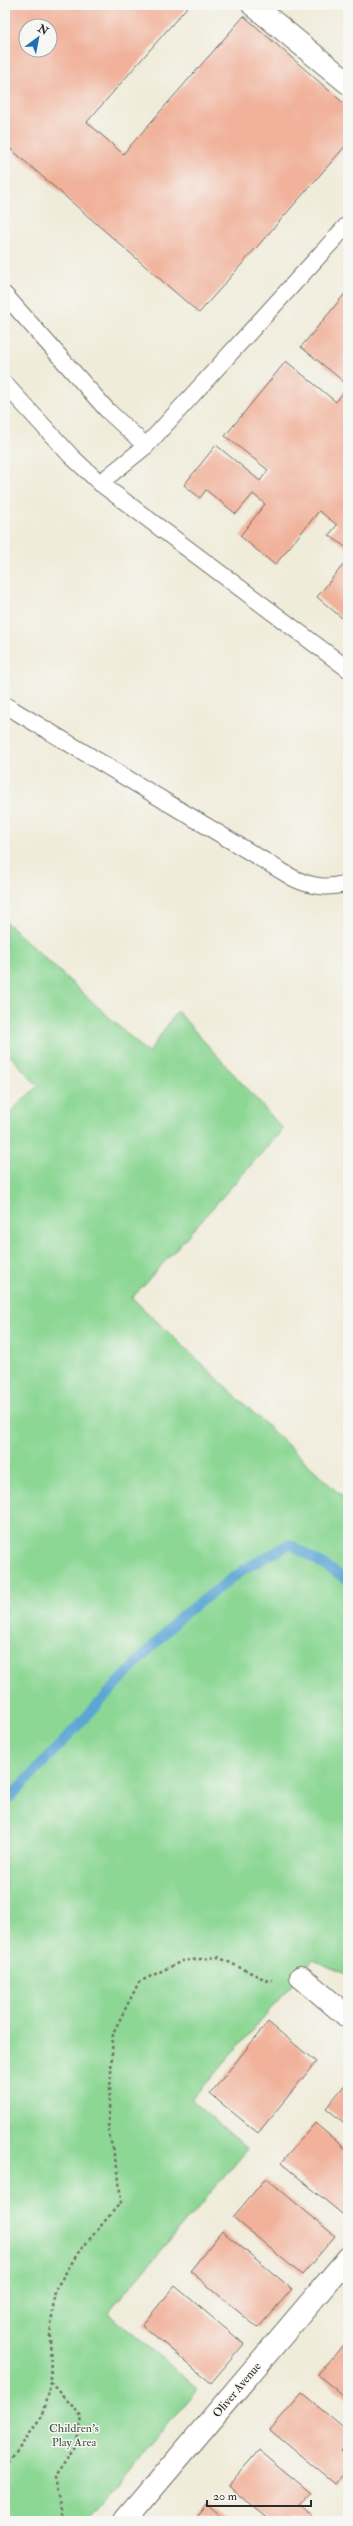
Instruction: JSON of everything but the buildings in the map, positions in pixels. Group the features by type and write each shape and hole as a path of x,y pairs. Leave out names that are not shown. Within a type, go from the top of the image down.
{"street":[{"path":"253,5 348,83"},
{"path":"301,1977 348,2016"},
{"name":"Oliver Avenue","path":"125,2521 348,2258"}],"lane":[{"path":"100,483 146,446 348,224"},
{"path":"5,294 108,411 146,446"},
{"path":"5,384 71,456 100,483 348,669"},
{"path":"5,705 292,878 319,887 333,887 348,883"}],"path":[{"path":"5,2468 41,2418 51,2382 50,2335 55,2290 78,2253 121,2202 118,2171 108,2130 114,2033 139,1982 182,1961 218,1957 268,1981 301,1977"},
{"path":"51,2382 82,2417 76,2446 54,2478 64,2521"}],"green space":[{"name":"Children's Play Area","path":"5,921 148,1053 177,1011 283,1129 132,1298 348,1502 348,1975 313,1960 192,2100 248,2149 108,2313 198,2389 86,2521 5,2521 5,1117 38,1086 5,1050"}],"waterway":[{"path":"5,1803 181,1616 246,1568 290,1544 348,1580"}]}
